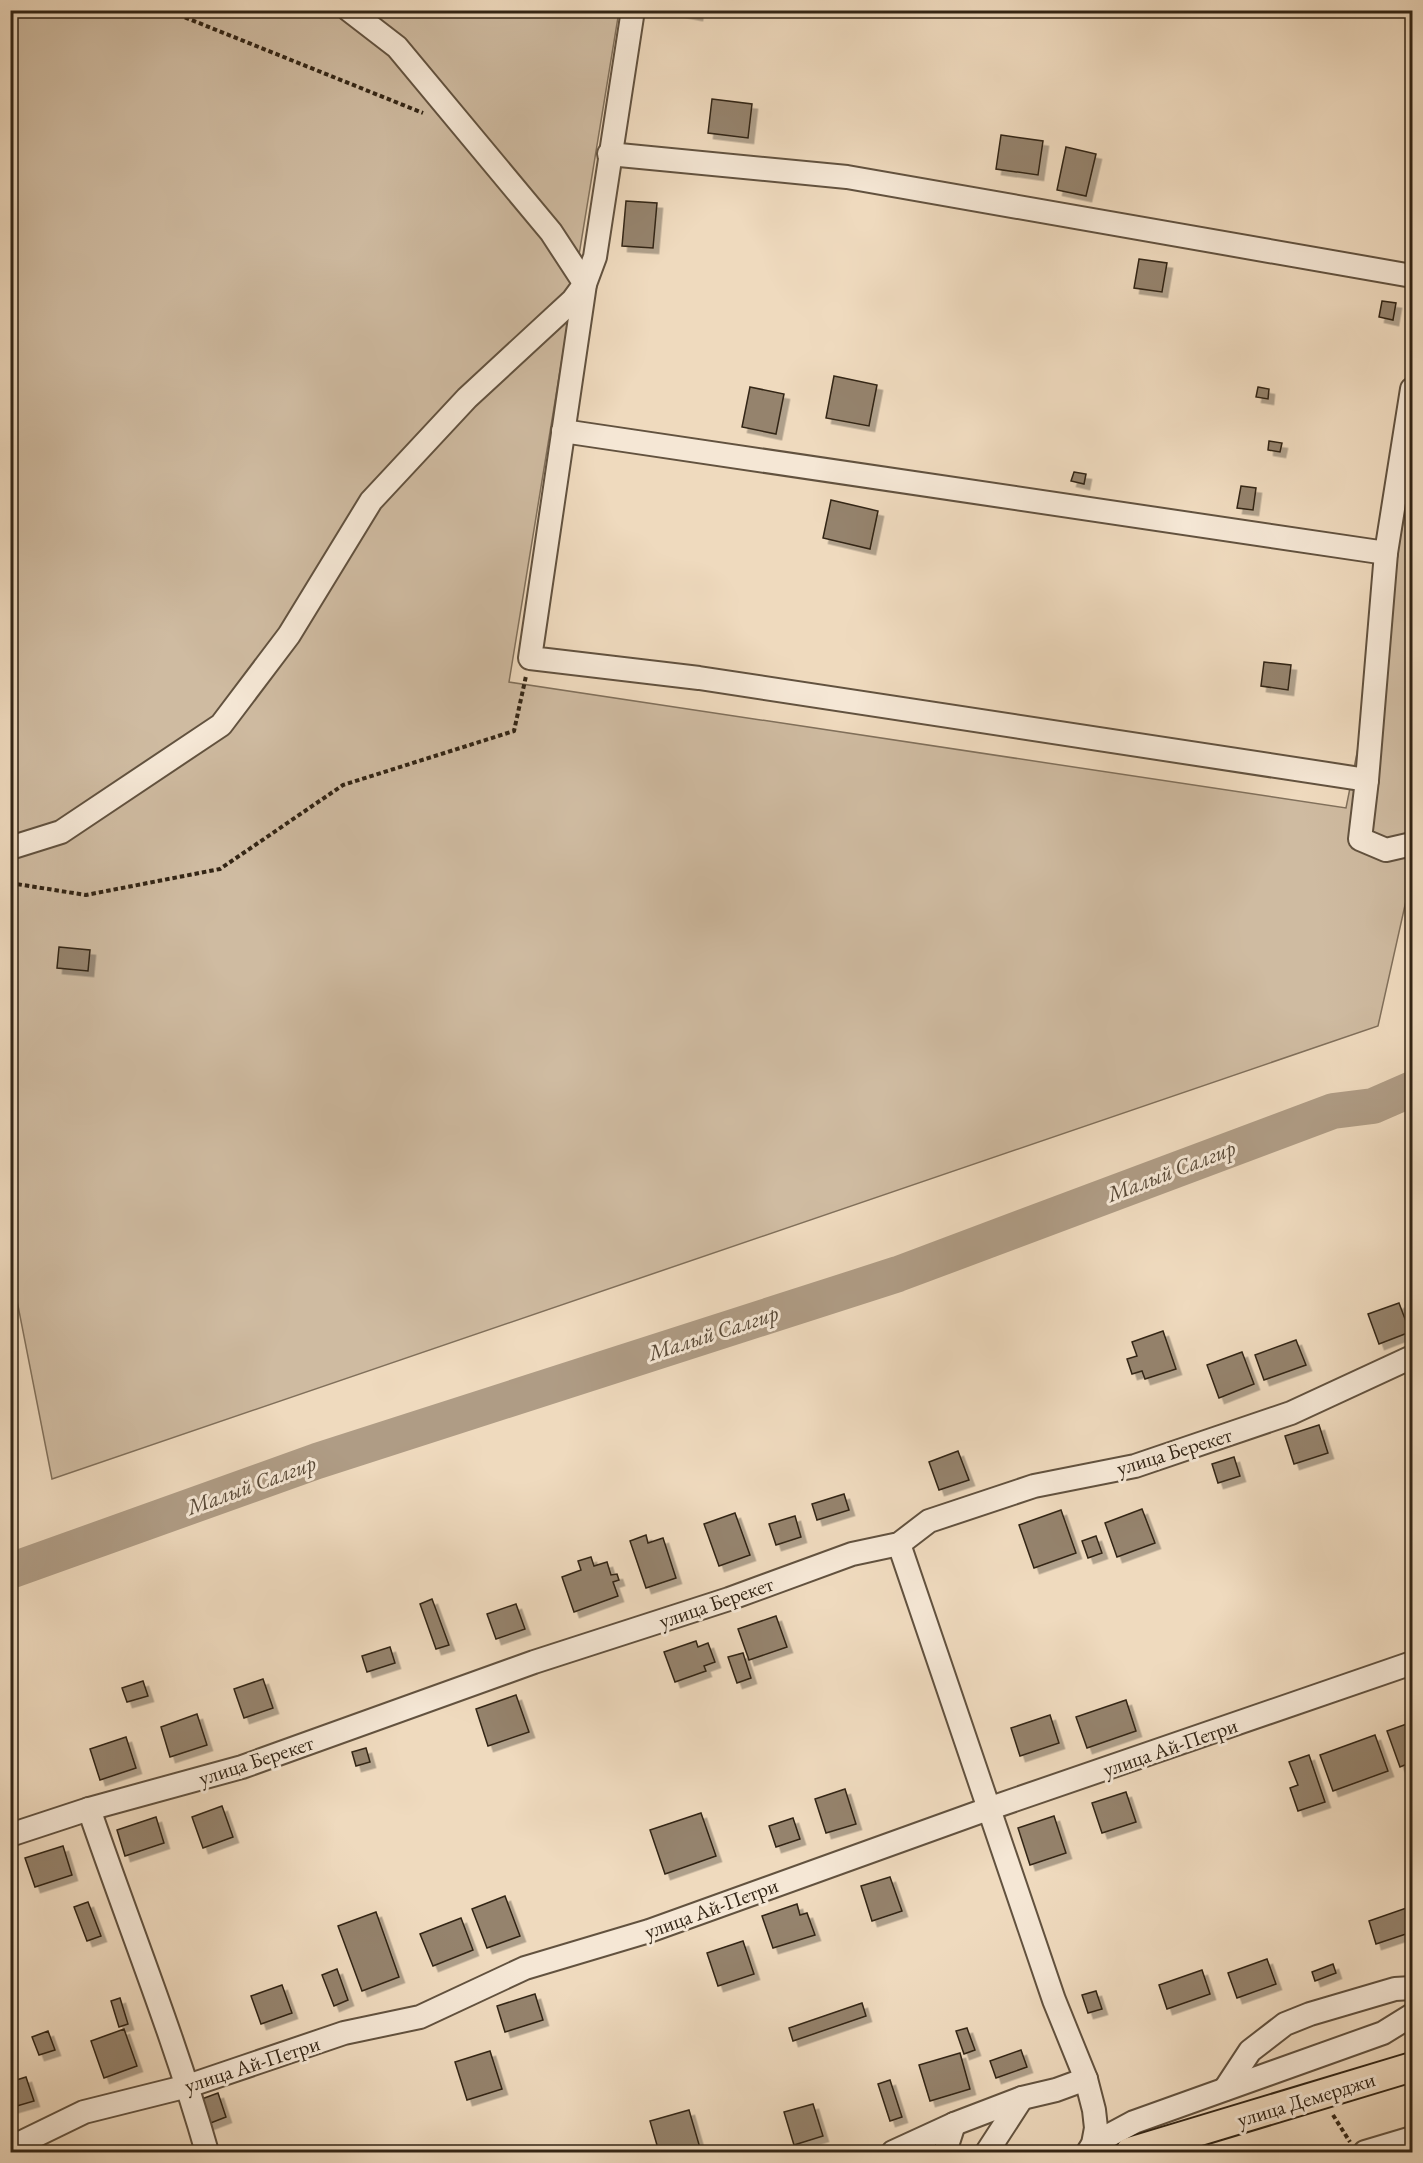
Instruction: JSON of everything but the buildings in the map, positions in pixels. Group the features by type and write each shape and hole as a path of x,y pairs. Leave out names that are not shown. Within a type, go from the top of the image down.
{"main road":[{"name":"улица Демерджи","path":"1130,2152 1413,2067"}],"street":[{"path":"349,10 397,47 551,232 585,284"},
{"path":"633,10 609,154 595,257 585,284 530,658 699,678 1367,780"},
{"path":"609,154 847,177 1413,276"},
{"path":"10,848 61,832 221,725 289,635 371,501 467,398 573,300 585,284"},
{"path":"1413,389 1386,553 1360,839 1386,850 1413,844"},
{"path":"563,431 1386,553"},
{"name":"улица Берекет","path":"10,1835 89,1809 242,1767 534,1662 729,1599 852,1554 899,1544 929,1521 1034,1486 1135,1466 1291,1413 1413,1357"},
{"path":"899,1544 1054,2000 1086,2079 1096,2128 1090,2148"},
{"name":"улица Ай-Петри","path":"10,2148 84,2112 188,2086 344,2033 420,2017 525,1968 649,1931 988,1809 1413,1663"},
{"path":"89,1809 188,2086 207,2152"},
{"path":"1225,2089 1250,2051 1285,2024 1310,2014 1395,1989 1413,1989"},
{"path":"1090,2148 1134,2122 1383,2033 1413,2014"},
{"path":"893,2152 954,2124 1022,2098 1056,2090 1086,2079"},
{"path":"987,2152 1022,2098"},
{"path":"945,2152 954,2124"},
{"path":"1358,2148 1413,2138"}],"path":[{"path":"172,10 179,15 432,116"},
{"path":"10,883 86,895 220,869 343,785 514,731 530,658"},
{"path":"1320,2095 1358,2148"}],"shaded area":[{"path":"10,11 619,11 509,682 1346,808 1412,478 1412,874 1378,1026 52,1479 10,1265"}],"waterway":[{"name":"Малый Салгир","path":"10,1571 317,1461 898,1274 1333,1111 1373,1106 1412,1089"}]}
